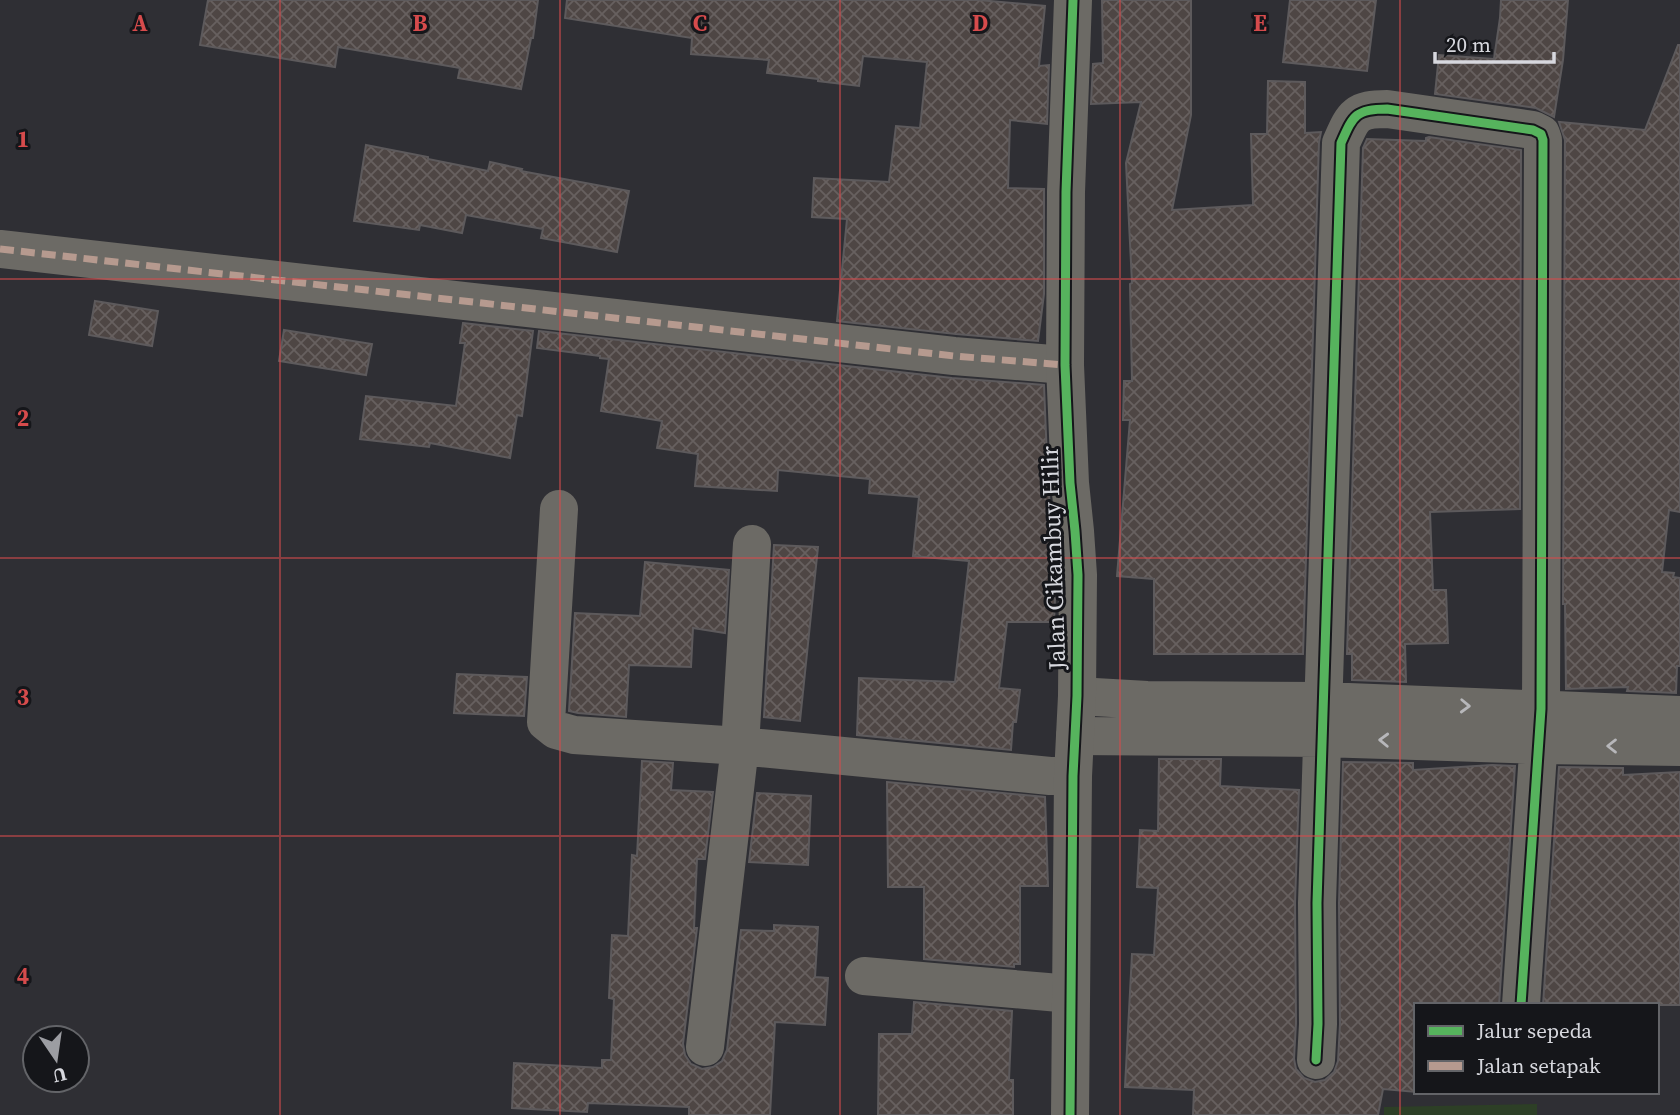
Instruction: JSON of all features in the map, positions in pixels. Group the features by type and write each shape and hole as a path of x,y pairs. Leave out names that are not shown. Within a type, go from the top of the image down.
{"street":[{"name":"Jalan Cikambuy Hilir","path":"1070,1115 1078,575 1070,483 1065,365 1066,192 1073,0"},
{"path":"1316,1060 1317,903 1341,143 1352,120 1363,111 1387,109 1533,130 1541,134 1543,140 1541,727 1521,1003"},
{"path":"0,249 954,356 1065,365"},
{"path":"559,509 545,722 556,730 574,735 740,746 1073,776"},
{"path":"705,1046 740,746 752,544"},
{"path":"1077,696 1147,700 1323,719 1541,727 1680,747"},
{"path":"1541,727 1680,715"},
{"path":"1075,736 1323,719"},
{"path":"864,976 1071,994"}],"green space":[{"path":"1537,1104 1537,1115 1384,1115 1384,1107"}],"building":[{"path":"208,0 538,0 533,38 521,89 458,78 460,68 338,47 335,67 200,45"},
{"path":"567,0 979,0 1045,6 1039,66 1049,65 1047,124 1010,120 1008,188 1044,189 1044,294 1038,341 837,321 847,219 812,217 814,178 889,182 896,126 920,128 927,62 863,56 859,86 767,73 769,60 691,54 692,38 565,18"},
{"path":"1102,0 1191,0 1191,115 1172,210 1253,205 1251,134 1267,134 1268,81 1305,82 1305,133 1321,132 1303,654 1154,654 1154,579 1117,576 1130,420 1123,420 1124,381 1132,381 1132,283 1126,163 1141,102 1091,104 1093,64 1103,63"},
{"path":"1290,0 1376,0 1367,71 1283,62"},
{"path":"1501,0 1568,0 1563,60 1554,117 1536,108 1435,94 1439,55 1494,59"},
{"path":"1678,45 1680,512 1669,510 1662,572 1674,573 1673,577 1680,578 1680,666 1677,666 1676,693 1627,691 1628,687 1566,689 1563,604 1565,140 1559,122 1645,130"},
{"path":"1429,137 1521,150 1520,509 1430,512 1433,590 1446,590 1448,643 1405,644 1406,682 1352,680 1352,654 1347,654 1363,148 1367,139 1426,141"},
{"path":"366,145 488,171 490,162 522,169 521,171 629,191 617,252 541,238 543,229 466,215 462,233 420,225 419,230 354,221"},
{"path":"95,301 158,311 152,346 89,335"},
{"path":"463,323 533,331 522,416 517,415 510,458 430,443 429,447 360,439 366,396 456,406 465,343 460,343"},
{"path":"284,330 372,344 366,375 279,361"},
{"path":"539,331 952,378 1044,385 1048,484 1056,576 1054,622 1007,622 999,688 1020,690 1016,722 1013,722 1011,750 857,735 859,678 955,682 969,561 913,556 919,497 869,493 870,479 778,470 777,491 695,486 698,454 657,448 662,421 601,411 609,359 537,348"},
{"path":"774,545 818,547 800,721 764,717"},
{"path":"645,562 729,570 725,633 693,628 691,667 629,665 626,717 569,711 575,613 640,616"},
{"path":"457,674 527,677 524,716 454,713"},
{"path":"1159,759 1221,759 1220,786 1299,790 1294,1059 1296,1069 1304,1078 1315,1082 1325,1080 1334,1072 1338,1061 1343,762 1413,763 1413,770 1515,766 1499,1003 1414,1003 1414,1092 1383,1089 1378,1115 1193,1115 1194,1090 1125,1087 1132,954 1154,955 1158,888 1137,887 1140,830 1158,831"},
{"path":"642,761 673,763 671,790 713,792 705,859 697,859 694,928 697,928 683,1044 685,1055 691,1064 702,1069 713,1067 722,1061 727,1050 741,930 774,931 774,925 818,927 815,977 828,978 825,1025 775,1022 770,1115 689,1115 689,1107 588,1103 587,1112 512,1108 514,1063 602,1068 602,1060 611,1060 614,999 609,998 612,935 628,936 632,855 637,856"},
{"path":"1559,767 1623,768 1623,775 1680,772 1680,1005 1543,1003"},
{"path":"887,782 1045,797 1048,886 1020,886 1020,964 1014,964 1014,967 924,959 924,887 888,887"},
{"path":"757,793 811,796 808,865 749,862"},
{"path":"914,1002 1012,1011 1009,1080 1013,1080 1013,1115 878,1115 879,1034 912,1034"}],"marked path":[{"path":"0,249 954,356 1065,365"}],"cycle path":[{"path":"1070,1115 1078,575 1070,483 1065,365 1066,192 1073,0"},
{"path":"1316,1060 1317,903 1341,143 1352,120 1368,111 1387,109 1533,130 1541,134 1543,140 1541,709 1521,1003"}]}
